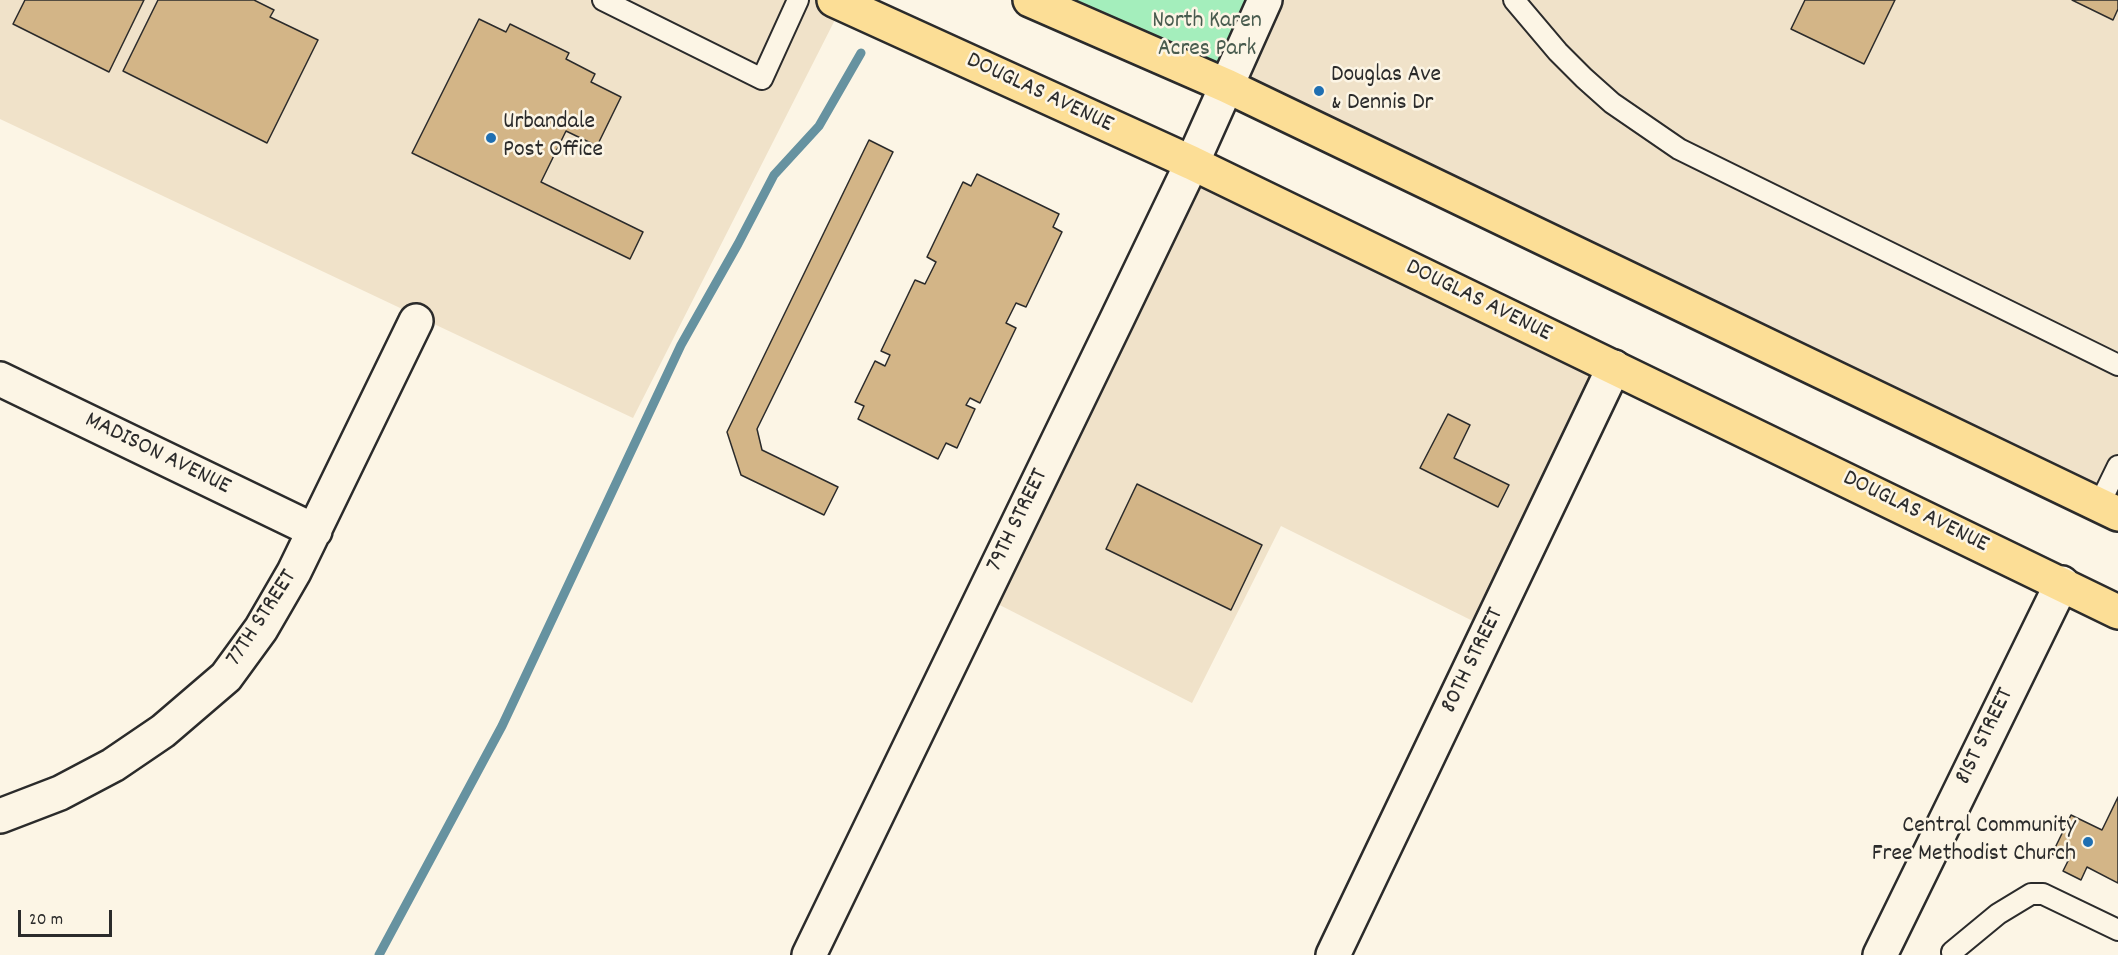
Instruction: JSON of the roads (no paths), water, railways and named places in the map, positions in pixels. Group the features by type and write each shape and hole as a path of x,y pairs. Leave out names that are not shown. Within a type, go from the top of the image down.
{"main road":[{"name":"DOUGLAS AVENUE","path":"834,0 1192,163 2118,612"},
{"path":"1030,0 1227,86 2109,509"}],"street":[{"name":"79TH STREET","path":"809,955 1192,163 1265,0"},
{"name":"77TH STREET","path":"0,816 60,793 113,765 163,731 226,676 261,629 294,572 416,321"},
{"name":"80TH STREET","path":"1333,955 1614,368"},
{"name":"MADISON AVENUE","path":"0,379 315,531"},
{"name":"81ST STREET","path":"1880,955 2061,584"}],"lane":[{"path":"603,0 762,79 798,0"},
{"path":"1514,0 1558,52 1584,78 1612,103 1679,149 2118,365"},
{"path":"2109,509 2118,466"},
{"path":"1952,952 1998,914 2031,894 2043,894 2118,930"}],"waterway":[{"path":"379,955 502,726 681,345 774,175 819,126 861,53"}],"place":[{"name":"Douglas Ave & Dennis Dr","path":"1319,91"},
{"name":"Urbandale Post Office","path":"491,138"},
{"name":"Central Community Free Methodist Church","path":"2088,842"}],"park label":[{"name":"North Karen Acres Park","path":"1207,37"}]}
